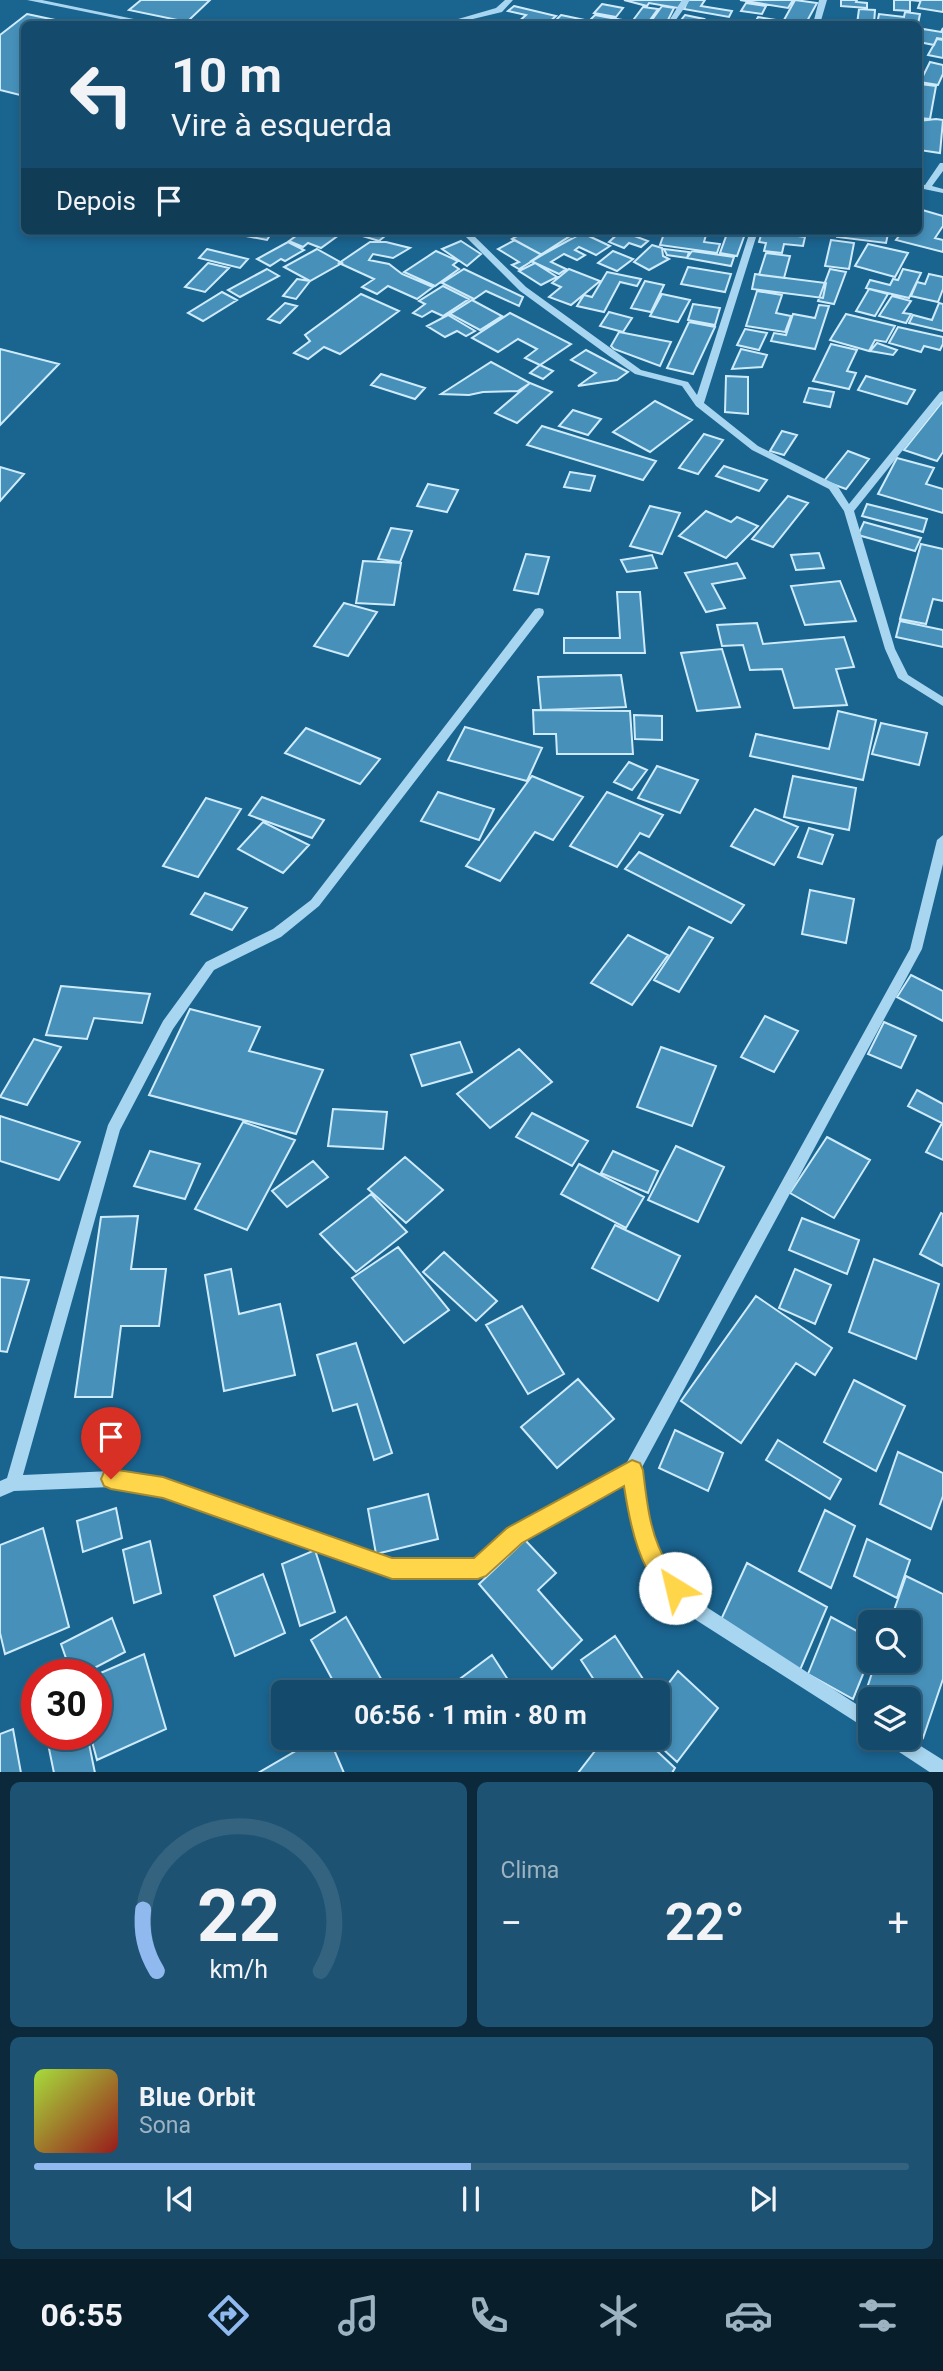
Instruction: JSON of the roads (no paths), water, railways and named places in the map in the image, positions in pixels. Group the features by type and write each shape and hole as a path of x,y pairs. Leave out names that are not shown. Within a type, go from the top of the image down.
{"street":[{"path":"31,0 139,21"},
{"path":"456,21 499,10 509,0"},
{"path":"672,21 686,0"},
{"path":"817,21 823,0"},
{"path":"923,187 943,165"},
{"path":"923,187 943,191"},
{"path":"468,235 523,289 638,372 685,384 699,404 755,448 833,487 849,510 890,649 904,678 943,702"},
{"path":"699,404 753,235"},
{"path":"849,510 943,394"},
{"path":"539,612 315,903 277,933 210,966 169,1026 113,1129 7,1486 111,1479 163,1487 392,1568 478,1569 514,1535 632,1470 916,949 943,840"},
{"path":"632,1470 640,1528 662,1574 702,1614 858,1715"},
{"path":"912,1750 943,1770"}]}
